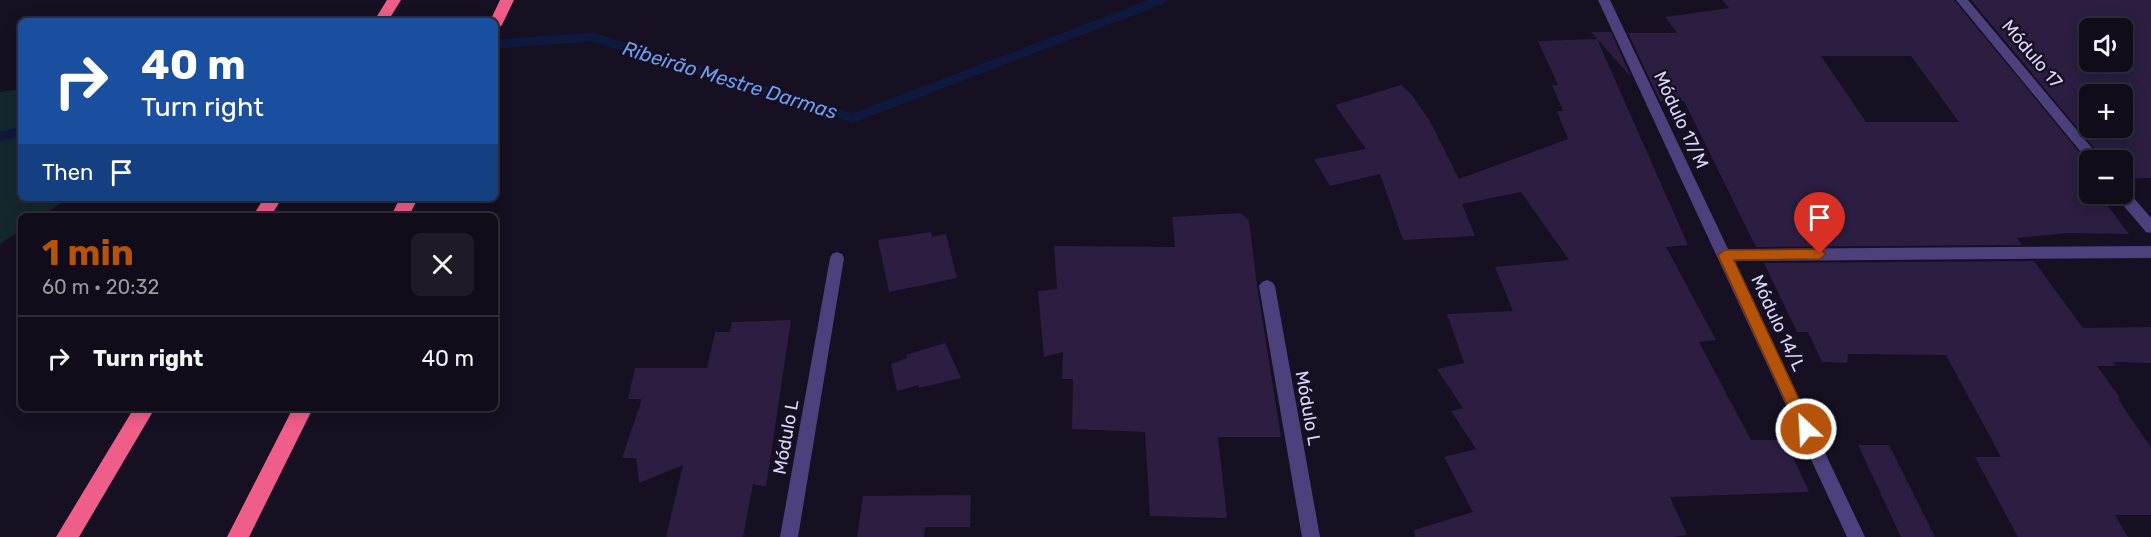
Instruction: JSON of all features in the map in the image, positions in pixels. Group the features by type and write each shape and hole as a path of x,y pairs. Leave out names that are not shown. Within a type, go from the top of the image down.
{"highway":[{"path":"383,18 393,0"},
{"path":"498,19 507,0"},
{"path":"67,537 143,411"},
{"path":"238,537 301,411"}],"street":[{"name":"Módulo 17/M","path":"1604,0 1725,255"},
{"name":"Módulo 17","path":"1962,0 2087,150"},
{"path":"2131,204 2151,228"},
{"path":"1725,255 2151,252"},
{"name":"Módulo 14/L","path":"1725,255 1856,537"},
{"name":"Módulo L","path":"789,537 837,258"},
{"name":"Módulo L","path":"1267,286 1311,537"}],"green space":[{"path":"18,89 18,201 64,201 46,213 18,213 18,232 0,244 0,92"}],"building":[{"path":"1722,0 1954,0 2079,152 2079,204 2106,204 2129,234 2068,233 2017,238 2022,245 1756,247 1684,101 1660,101 1628,33 1677,33 1665,17 1729,8","holes":["1821,56 1911,56 1959,122 1866,122"]},
{"path":"1971,0 2151,0 2151,178 2133,179 2133,150 2096,150 2086,138 2133,138 2133,84 2079,84 2079,130"},
{"path":"1591,32 1611,32 1631,77"},
{"path":"1597,39 1688,245 1666,247 1716,340 1699,342 1751,440 1785,440 1809,492 1670,497 1687,535 1674,537 1415,537 1414,530 1473,512 1444,457 1476,449 1451,411 1463,408 1437,369 1464,363 1447,314 1513,311 1495,267 1569,260 1521,192 1462,204 1475,236 1403,240 1380,174 1330,186 1314,159 1366,149 1335,105 1401,85 1411,94 1430,121 1459,179 1568,139 1557,111 1563,111 1552,85 1558,85 1538,41"},
{"path":"1240,213 1249,220 1281,437 1218,437 1227,518 1150,516 1145,432 1072,429 1073,379 1062,379 1063,352 1044,357 1038,291 1057,289 1054,246 1175,247 1172,217"},
{"path":"931,232 932,237 946,234 957,278 889,292 878,240"},
{"path":"2034,261 2083,328 2151,327 2151,363 2113,362 2116,366 2097,366 2151,448 2151,515 2115,515 2128,537 2018,537 1975,457 2001,457 1946,355 1848,354 1847,363 1822,362 1808,332 1797,332 1764,263"},
{"path":"791,320 766,487 753,484 743,537 666,537 683,465 639,483 636,458 622,458 642,399 628,399 635,368 707,368 715,332 730,332 732,322"},
{"path":"945,343 961,378 897,391 891,364 907,358 906,355"},
{"path":"1858,445 1889,445 1935,537 1901,537"},
{"path":"971,495 970,527 925,527 924,537 857,537 863,496"}],"waterway":[{"name":"Ribeirão Mestre Darmas","path":"498,44 593,37 853,118 1161,0"},
{"name":"Ribeirão Mestre Darmas","path":"0,137 18,132"}],"route":[{"path":"1806,429 1725,255 1820,254"}]}
